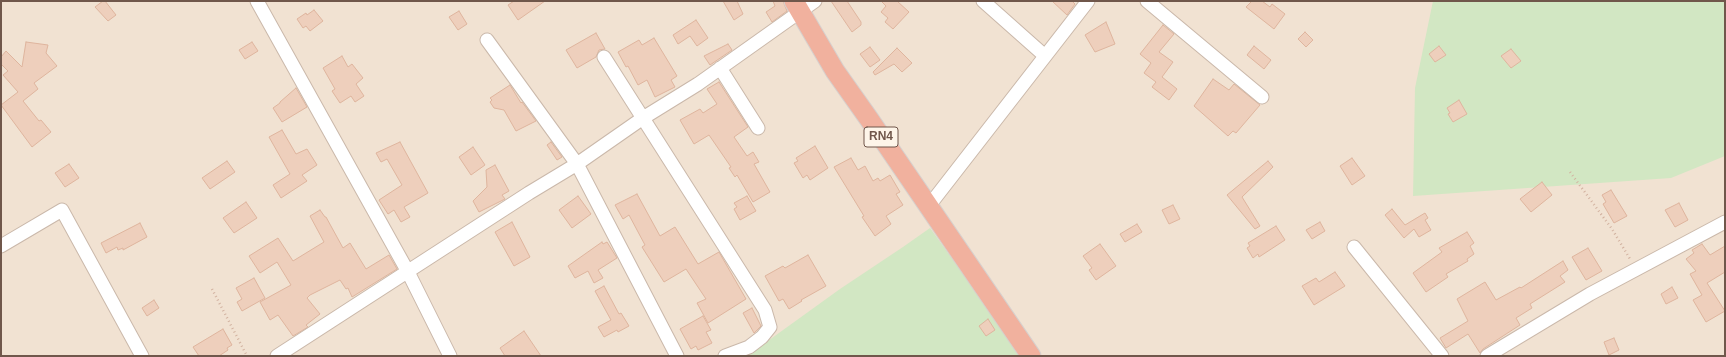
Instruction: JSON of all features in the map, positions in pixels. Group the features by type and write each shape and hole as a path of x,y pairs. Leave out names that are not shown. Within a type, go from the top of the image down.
{"highway":[{"name":"RN4","path":"803,4 835,71 1031,356"}],"street":[{"path":"257,1 408,272 450,356"},
{"path":"983,1 1045,56"},
{"path":"928,206 1088,1"},
{"path":"1147,1 1262,97"},
{"path":"277,356 577,164 643,118 720,68 803,4"},
{"path":"487,40 577,164 677,356"},
{"path":"604,57 765,310 770,327 762,337 749,347 725,356"},
{"path":"720,68 758,128"},
{"path":"1,246 62,210 142,356"},
{"path":"1487,356 1590,294 1725,222"},
{"path":"1354,247 1442,356"}],"path":[{"path":"1570,172 1612,229 1636,269"},
{"path":"212,289 247,356"}],"shaded area":[{"path":"1,1 1725,1 1725,356 1,356"}],"green space":[{"path":"1433,1 1725,1 1725,156 1671,178 1413,196 1415,88"},
{"path":"930,228 1020,356 747,356 840,289"}],"building":[{"path":"105,1 116,15 108,21 95,7"},
{"path":"514,1 545,1 518,20 508,5"},
{"path":"723,1 737,1 743,14 734,20"},
{"path":"773,1 783,1 787,11 772,22 766,12 775,6"},
{"path":"831,1 847,1 861,22 861,25 852,32"},
{"path":"881,1 897,1 909,12 893,29 885,22 888,18 881,12 886,6"},
{"path":"1052,1 1072,1 1075,4 1067,15"},
{"path":"1252,1 1262,1 1270,7 1272,4 1285,14 1274,29 1246,7"},
{"path":"314,10 323,21 310,31 306,26 303,28 297,19"},
{"path":"459,11 467,24 458,30 449,17"},
{"path":"696,20 708,38 697,46 690,36 678,44 673,35"},
{"path":"1106,22 1115,44 1095,52 1085,35"},
{"path":"1163,25 1174,34 1159,52 1173,62 1162,77 1177,89 1169,100 1152,87 1156,82 1144,73 1151,63 1140,54"},
{"path":"1305,32 1313,40 1306,47 1298,39"},
{"path":"596,33 605,49 599,50 596,57 577,68 566,50"},
{"path":"654,38 677,76 671,80 675,87 655,97 647,80 638,85 628,66 626,67 618,52 639,40 642,45"},
{"path":"26,42 48,45 46,53 57,66 34,83 38,89 23,101 39,121 41,120 51,132 32,147 1,105 18,92 3,75 8,71 1,64 1,57 6,51 22,67"},
{"path":"252,42 258,51 245,59 239,50"},
{"path":"728,44 732,50 710,65 704,56"},
{"path":"1254,46 1271,60 1264,69 1247,55"},
{"path":"1439,46 1446,55 1435,62 1429,54"},
{"path":"870,47 880,60 870,67 860,54"},
{"path":"897,48 912,63 902,72 894,64 875,75 873,72"},
{"path":"1511,49 1521,61 1511,68 1501,56"},
{"path":"342,56 348,67 352,64 363,78 356,84 364,96 355,102 351,96 340,103 332,91 335,89 323,68"},
{"path":"1213,79 1229,90 1234,84 1260,105 1236,133 1233,131 1228,136 1194,106"},
{"path":"719,82 748,127 734,137 747,156 753,152 759,162 754,164 770,192 753,202 737,175 735,177 729,168 731,167 709,135 694,144 680,120 700,109 703,113 717,104 707,89"},
{"path":"510,85 521,103 522,102 536,121 516,131 504,110 494,108 490,102 492,100 490,98"},
{"path":"296,88 307,107 282,122 273,108"},
{"path":"1459,100 1467,114 1453,122 1448,114 1450,113 1447,108"},
{"path":"282,130 296,154 307,149 317,165 302,175 307,181 281,198 273,185 290,174 269,137"},
{"path":"400,142 428,193 404,207 410,217 401,222 394,210 388,214 379,200 402,185 387,159 381,162 376,153"},
{"path":"551,142 562,157 557,160 547,145"},
{"path":"815,146 828,168 810,180 807,175 803,178 794,163 798,161 796,158"},
{"path":"473,147 485,165 471,175 459,157"},
{"path":"851,158 858,170 865,166 873,181 878,178 880,181 890,175 900,192 896,194 903,205 886,216 891,224 875,236 862,217 864,216 834,167"},
{"path":"1352,158 1365,176 1352,185 1340,166"},
{"path":"227,161 235,172 210,189 202,178"},
{"path":"1268,161 1273,167 1242,197 1260,226 1255,229 1227,195"},
{"path":"69,164 79,178 65,187 55,173"},
{"path":"495,165 509,191 502,195 505,199 479,212 473,201 487,187 486,170"},
{"path":"1542,182 1552,195 1531,212 1520,199"},
{"path":"1611,190 1627,216 1614,223 1603,204 1606,202 1602,195"},
{"path":"637,194 660,236 675,227 698,264 719,252 746,299 708,323 697,303 706,299 686,269 664,282 642,247 645,245 629,215 623,219 615,205"},
{"path":"578,196 591,214 572,228 559,210"},
{"path":"747,196 756,211 740,220 734,209 737,207 734,203"},
{"path":"246,202 257,218 234,233 223,218"},
{"path":"1679,203 1688,220 1675,227 1665,210"},
{"path":"1173,205 1180,219 1169,224 1162,210"},
{"path":"1392,209 1405,225 1425,213 1428,218 1425,220 1431,230 1419,237 1414,229 1404,238 1385,215"},
{"path":"320,210 326,217 343,248 350,243 366,269 389,255 397,269 352,297 348,288 346,289 340,280 310,295 307,298 320,314 306,325 308,327 293,336 278,315 270,320 260,302 291,285 277,262 260,273 249,256 278,238 293,261 324,242 310,216"},
{"path":"512,222 530,257 514,266 495,232"},
{"path":"1320,222 1325,231 1312,239 1306,230"},
{"path":"140,223 147,237 123,250 123,248 118,250 117,247 106,253 101,243"},
{"path":"1137,224 1142,232 1125,242 1120,234"},
{"path":"1276,226 1285,240 1259,257 1258,254 1253,258 1247,248 1250,246 1248,243"},
{"path":"1467,232 1474,243 1470,246 1474,254 1467,259 1468,261 1446,274 1448,277 1426,292 1413,273 1442,252 1439,248"},
{"path":"602,242 603,244 607,242 617,258 598,270 603,278 594,283 588,271 575,278 568,266"},
{"path":"1100,244 1116,266 1096,280 1089,270 1092,268 1083,256"},
{"path":"1702,244 1710,255 1725,246 1725,272 1707,283 1725,311 1706,322 1693,300 1702,295 1690,274 1696,271 1686,259 1694,253 1692,250"},
{"path":"1588,248 1602,271 1586,280 1572,257"},
{"path":"808,255 826,286 801,300 802,301 789,309 783,299 779,301 765,276 783,266 785,268"},
{"path":"1563,261 1568,270 1560,276 1565,282 1530,304 1532,308 1516,318 1520,325 1483,349 1480,353 1468,334 1446,348 1440,338 1468,321 1457,299 1485,282 1496,300 1520,287 1521,288"},
{"path":"1335,272 1345,286 1314,305 1302,286 1316,278 1319,282"},
{"path":"254,278 265,298 242,311 237,302 242,299 236,288"},
{"path":"604,286 619,314 621,313 629,326 604,337 598,327 611,320 595,291"},
{"path":"1672,287 1678,298 1666,304 1661,294"},
{"path":"154,300 159,308 147,316 142,308"},
{"path":"752,308 761,326 754,333 743,313"},
{"path":"703,316 711,330 706,332 712,343 698,350 696,346 691,349 680,329"},
{"path":"988,319 995,330 986,336 979,326"},
{"path":"223,329 232,345 227,348 228,350 219,356 199,356 193,347"},
{"path":"524,331 541,356 505,356 500,348"},
{"path":"1614,338 1619,350 1609,355 1604,342"}]}
